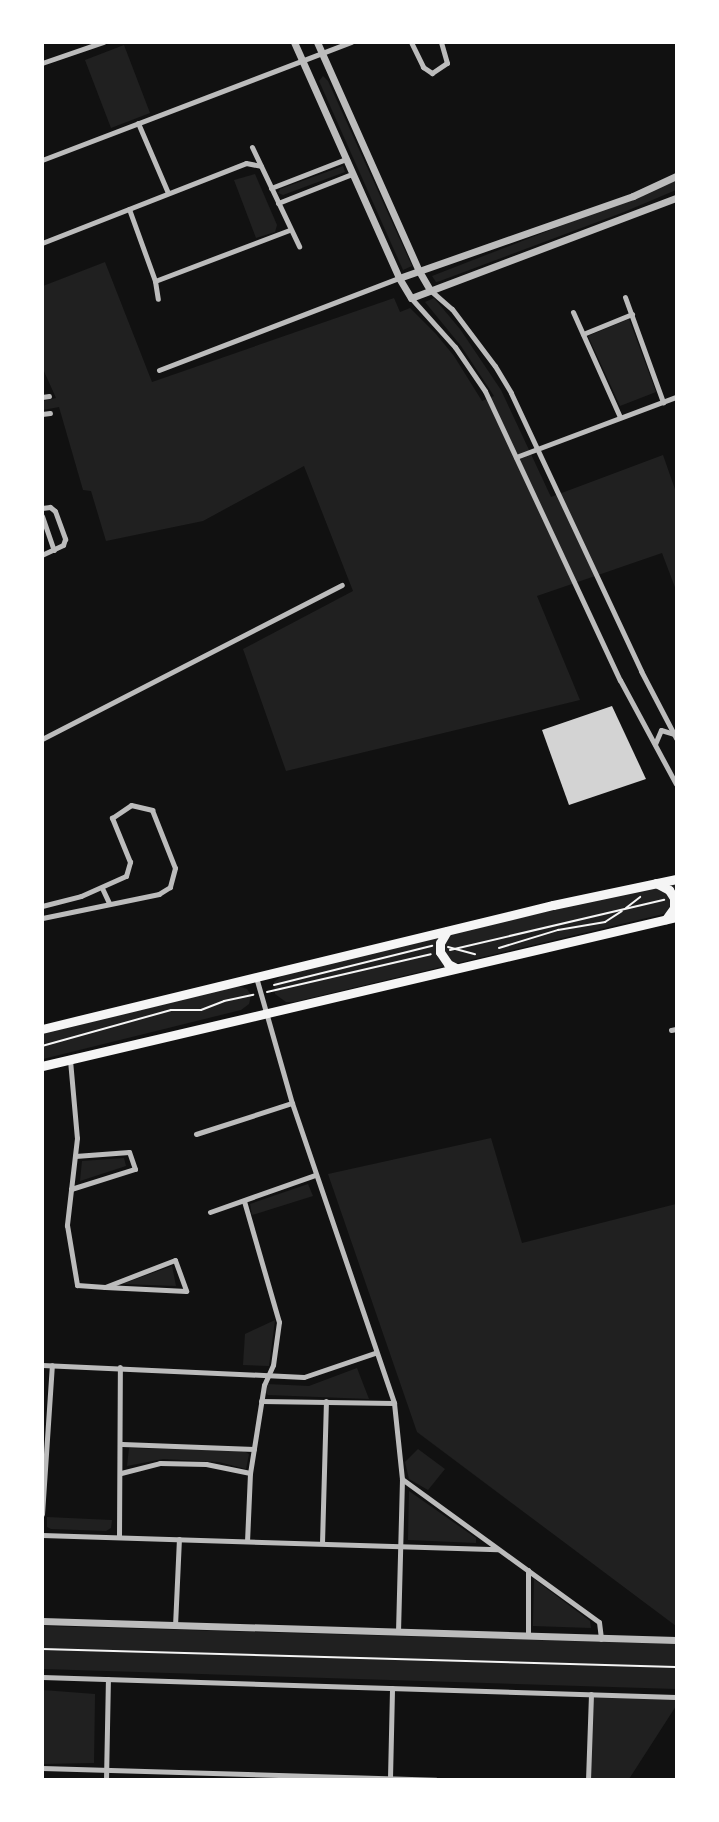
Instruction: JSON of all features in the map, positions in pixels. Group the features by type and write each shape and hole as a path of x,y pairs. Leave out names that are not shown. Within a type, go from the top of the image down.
{"main road":[{"path":"42,1029 447,931 676,879"},
{"path":"656,883 669,890 674,898 674,908 666,920"},
{"path":"42,1066 676,917"},
{"path":"447,931 440,949 448,964 456,968"}],"street":[{"path":"42,64 103,42"},
{"path":"294,42 399,278 411,298 460,353 485,391 620,680 676,784"},
{"path":"317,42 419,271 430,290 452,309 495,366 536,447 641,671 675,736"},
{"path":"42,160 351,42"},
{"path":"411,42 423,67 432,73 446,63 441,42"},
{"path":"138,123 168,193"},
{"path":"252,147 290,230 300,246"},
{"path":"271,188 346,159"},
{"path":"42,242 249,162 261,166"},
{"path":"278,202 352,174"},
{"path":"159,370 399,278 624,200 676,176"},
{"path":"411,298 676,198"},
{"path":"129,209 155,281 158,298"},
{"path":"155,281 290,230"},
{"path":"625,297 663,402"},
{"path":"573,312 620,417"},
{"path":"583,334 632,314"},
{"path":"42,397 49,396"},
{"path":"516,457 536,447 676,397"},
{"path":"42,414 50,413"},
{"path":"42,508 50,507 55,511 64,539 63,545 42,554"},
{"path":"42,516 54,550"},
{"path":"42,739 342,585"},
{"path":"655,746 661,730 675,736"},
{"path":"42,906 102,888 126,876 130,870 130,862 112,818 131,805 152,810 175,868 173,884 159,894 42,918"},
{"path":"102,888 109,904"},
{"path":"256,977 292,1103 375,1353 394,1403 402,1479 402,1546 398,1632"},
{"path":"70,1060 77,1138 67,1225 77,1285 105,1287 159,1290 186,1291 175,1260 105,1287"},
{"path":"196,1134 292,1103"},
{"path":"71,1189 135,1169 129,1152 75,1156"},
{"path":"210,1212 316,1175"},
{"path":"244,1201 280,1322 273,1365 268,1374 261,1401 250,1473 248,1540"},
{"path":"42,1365 120,1367 304,1377 375,1353"},
{"path":"42,1514 52,1365"},
{"path":"120,1367 122,1444 120,1537"},
{"path":"261,1401 394,1403"},
{"path":"322,1543 326,1401"},
{"path":"122,1444 254,1449"},
{"path":"122,1473 160,1463 206,1464 250,1473"},
{"path":"402,1479 599,1622 601,1639"},
{"path":"42,1535 498,1549"},
{"path":"175,1626 179,1539"},
{"path":"528,1570 528,1635"},
{"path":"42,1620 175,1626 676,1640"},
{"path":"42,1677 676,1697"},
{"path":"106,1780 108,1679"},
{"path":"390,1778 392,1688"},
{"path":"588,1780 591,1694"},
{"path":"42,1768 436,1780"}],"path":[{"path":"493,949 558,930 605,922 646,894"},
{"path":"42,1046 171,1010 201,1010 231,999 261,994 440,949 453,949 674,898"},
{"path":"274,985 440,949 453,949 476,954"},
{"path":"42,1649 676,1667"}],"shaded area":[{"path":"124,45 150,113 111,128 85,60"},
{"path":"323,76 328,81 412,266 403,270 319,81"},
{"path":"343,166 345,172 283,195 278,193 280,189"},
{"path":"255,174 277,225 275,232 256,238 234,180"},
{"path":"676,181 676,190 624,212 440,281 436,282 432,276"},
{"path":"105,262 152,382 394,298 400,312 410,308 436,334 454,356 482,401 494,396 461,346 425,302 434,298 460,329 501,390 551,497 663,455 676,492 676,590 662,553 537,596 580,700 286,771 243,649 353,591 304,466 203,521 106,541 91,491 83,490 59,407 43,410 43,401 56,398 43,369 43,286"},
{"path":"629,319 656,392 620,406 588,336"},
{"path":"676,881 676,911 294,1002 286,1002 275,994 274,982 284,974"},
{"path":"238,986 247,989 251,995 249,1004 241,1010 43,1059 42,1034"},
{"path":"491,1138 522,1243 676,1204 676,1626 417,1432 328,1174"},
{"path":"124,1158 126,1166 80,1181 82,1161"},
{"path":"308,1184 313,1196 252,1215 250,1204"},
{"path":"172,1266 176,1286 122,1284"},
{"path":"275,1320 269,1366 243,1365 245,1334"},
{"path":"357,1368 369,1399 268,1395 265,1392 267,1384 309,1386"},
{"path":"129,1448 244,1451 249,1454 246,1469 219,1462 163,1459 127,1466"},
{"path":"418,1449 445,1469 428,1490 409,1479 405,1462"},
{"path":"409,1491 476,1538 476,1543 408,1540"},
{"path":"47,1517 112,1520 111,1528 106,1531 51,1529 47,1527"},
{"path":"534,1579 590,1621 591,1628 533,1626"},
{"path":"43,1626 676,1644 676,1689 43,1669"},
{"path":"43,1690 95,1694 94,1763 43,1764"},
{"path":"591,1694 676,1697 676,1706 629,1779 588,1780"}],"building":[{"path":"612,706 646,779 569,805 542,730"}]}
